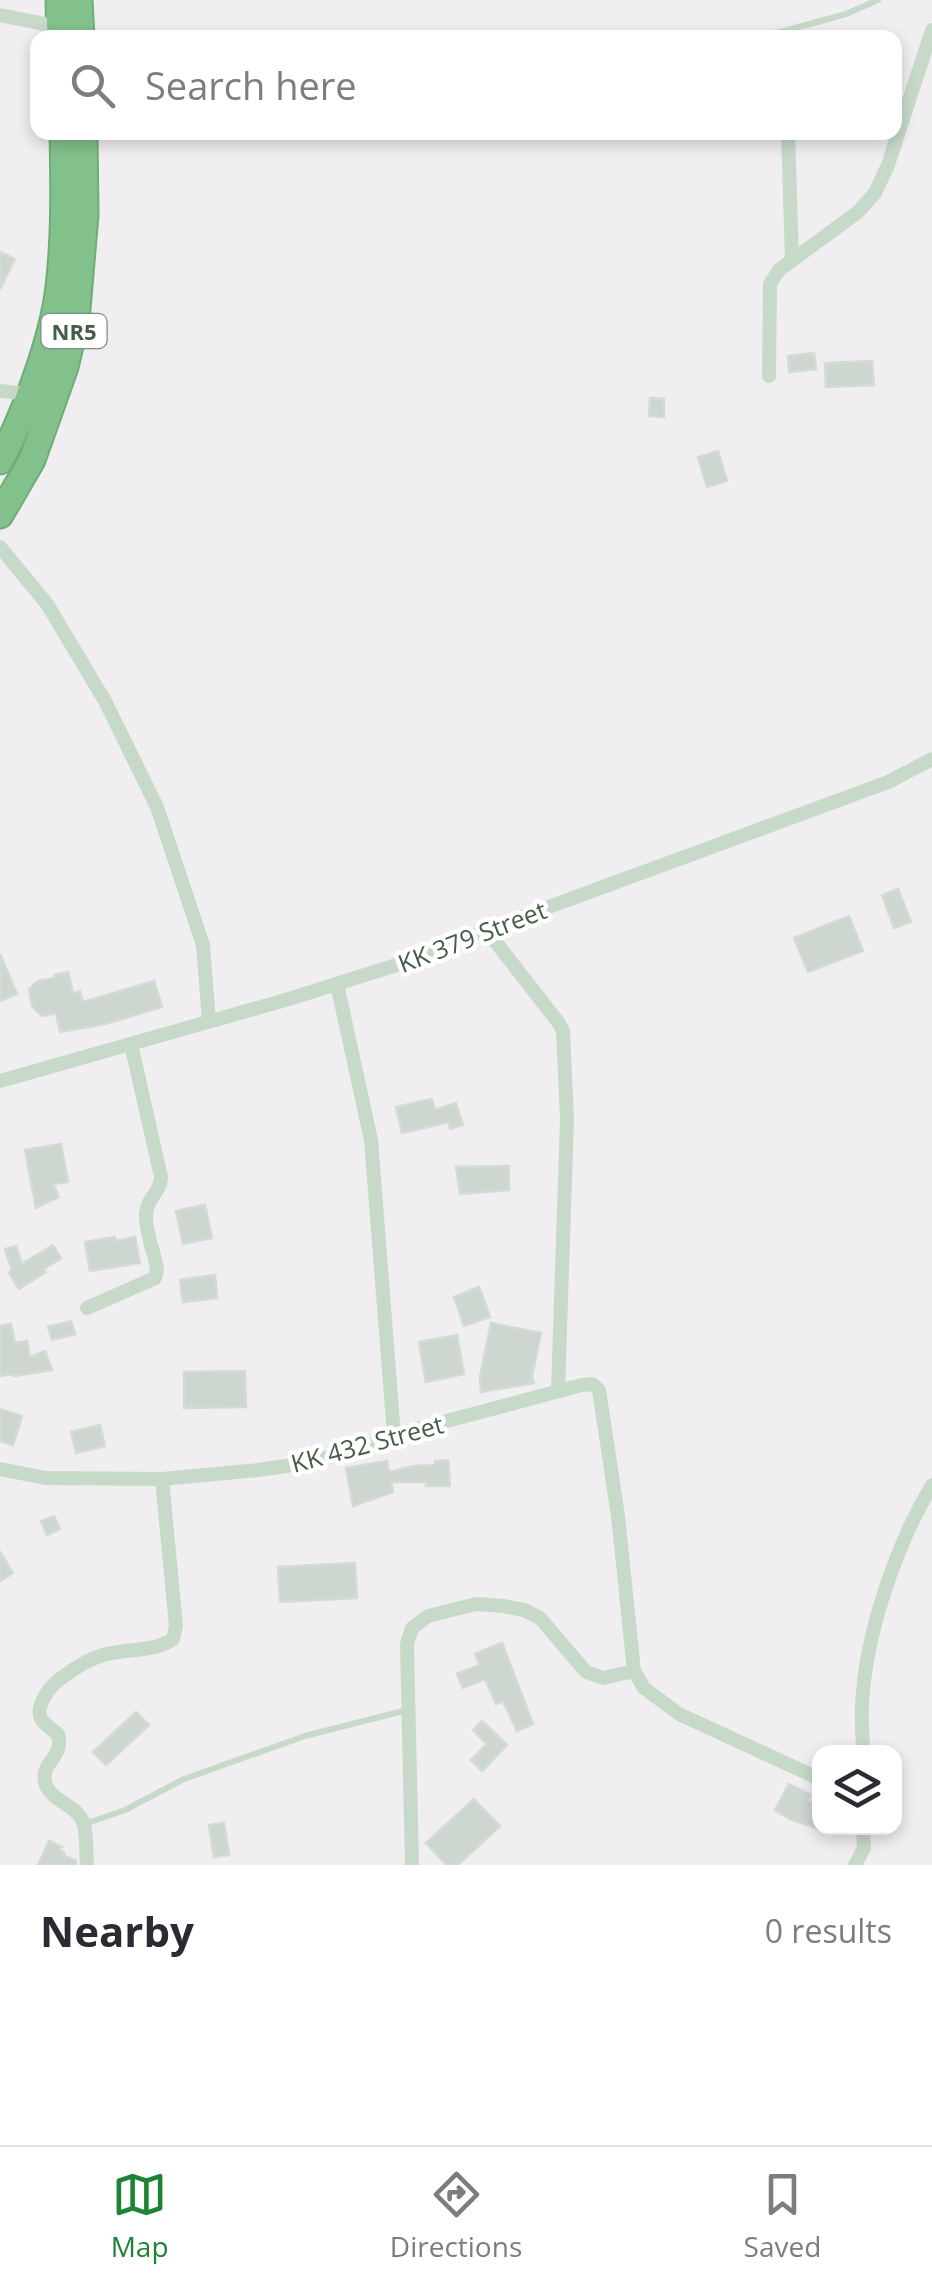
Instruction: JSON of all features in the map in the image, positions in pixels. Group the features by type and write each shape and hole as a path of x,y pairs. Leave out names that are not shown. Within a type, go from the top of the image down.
{"highway":[{"path":"59,0 66,30"},
{"path":"68,30 79,0"},
{"name":"NR5","path":"0,461 30,394 59,289 63,140"},
{"name":"NR5","path":"0,515 32,460 76,322 85,216 84,140"}],"street":[{"path":"0,15 53,30"},
{"path":"902,121 932,30"},
{"path":"788,140 792,261"},
{"path":"769,376 770,284 779,270 858,212 875,193 896,140"},
{"path":"0,392 30,394"},
{"path":"0,547 46,604 96,685 157,806 204,945 209,1021"},
{"name":"KK 379 Street","path":"0,1081 409,961 888,782 932,759"},
{"path":"486,931 563,1031 567,1119 558,1391"},
{"path":"337,984 371,1140 394,1435"},
{"path":"87,1308 155,1278 157,1270 146,1216 147,1206 161,1188 161,1177 131,1044"},
{"name":"KK 432 Street","path":"0,1469 46,1478 162,1479 258,1470 313,1462 394,1435 592,1384 599,1390 618,1516 634,1671"},
{"path":"86,1865 80,1816 46,1787 47,1766 60,1744 58,1734 44,1725 39,1716 41,1704 54,1683 80,1664 173,1639 176,1626 162,1479"},
{"path":"863,1745 862,1706 871,1645 906,1534 932,1485"},
{"path":"412,1865 407,1644 412,1628 428,1616 476,1604 524,1610 540,1618 586,1672 604,1678 634,1671 644,1688 679,1714 812,1775"},
{"path":"863,1835 864,1865"},
{"path":"855,1865 864,1848"}],"lane":[{"path":"788,30 846,14 878,0"},
{"path":"84,1825 160,1794 184,1779 305,1736 408,1710"}],"building":[{"path":"0,252 15,259 0,289"},
{"path":"814,353 816,369 789,372 788,356"},
{"path":"872,361 874,385 826,387 825,363"},
{"path":"650,398 664,399 664,417 649,416"},
{"path":"718,451 727,481 707,487 698,457"},
{"path":"898,889 911,922 894,928 882,895"},
{"path":"849,916 863,951 808,972 794,938"},
{"path":"0,954 17,994 0,1001"},
{"path":"68,972 73,993 80,991 83,1002 154,981 162,1007 60,1032 56,1013 42,1016 32,1006 29,989 38,981"},
{"path":"432,1099 435,1110 456,1103 463,1125 450,1129 449,1122 402,1133 396,1107"},
{"path":"61,1144 68,1182 53,1184 59,1197 36,1208 25,1150"},
{"path":"509,1166 509,1190 460,1194 456,1167"},
{"path":"205,1205 212,1238 183,1244 176,1211"},
{"path":"115,1237 116,1241 135,1237 140,1263 90,1271 85,1242"},
{"path":"53,1245 61,1258 19,1289 9,1273 12,1270 5,1249 16,1246 22,1264"},
{"path":"215,1275 217,1298 183,1302 180,1280"},
{"path":"479,1287 490,1317 464,1326 454,1297"},
{"path":"71,1321 75,1334 52,1340 48,1327"},
{"path":"491,1323 541,1333 534,1383 481,1392 480,1377"},
{"path":"11,1324 15,1343 27,1341 30,1357 45,1351 52,1370 0,1376 0,1326"},
{"path":"457,1335 464,1374 426,1382 419,1342"},
{"path":"245,1371 246,1407 184,1408 184,1372"},
{"path":"0,1409 22,1416 13,1445 0,1441"},
{"path":"100,1425 105,1446 76,1453 71,1432"},
{"path":"448,1460 450,1486 391,1482 393,1492 353,1506 346,1468 387,1461 389,1472"},
{"path":"54,1516 60,1529 47,1535 41,1521"},
{"path":"0,1552 13,1573 0,1581"},
{"path":"355,1563 357,1598 280,1602 278,1567"},
{"path":"502,1643 533,1724 517,1731 503,1701 496,1704 485,1679 463,1688 457,1674 480,1665 475,1654"},
{"path":"136,1712 149,1725 106,1765 93,1752"},
{"path":"482,1721 507,1745 482,1771 471,1760 487,1744 473,1730"},
{"path":"789,1784 811,1795 807,1801 812,1803 812,1826 792,1820 775,1810"},
{"path":"474,1799 500,1826 458,1865 447,1865 426,1843"},
{"path":"224,1823 229,1855 214,1857 209,1825"},
{"path":"49,1841 62,1847 63,1855 76,1861 76,1865 38,1865"}]}
